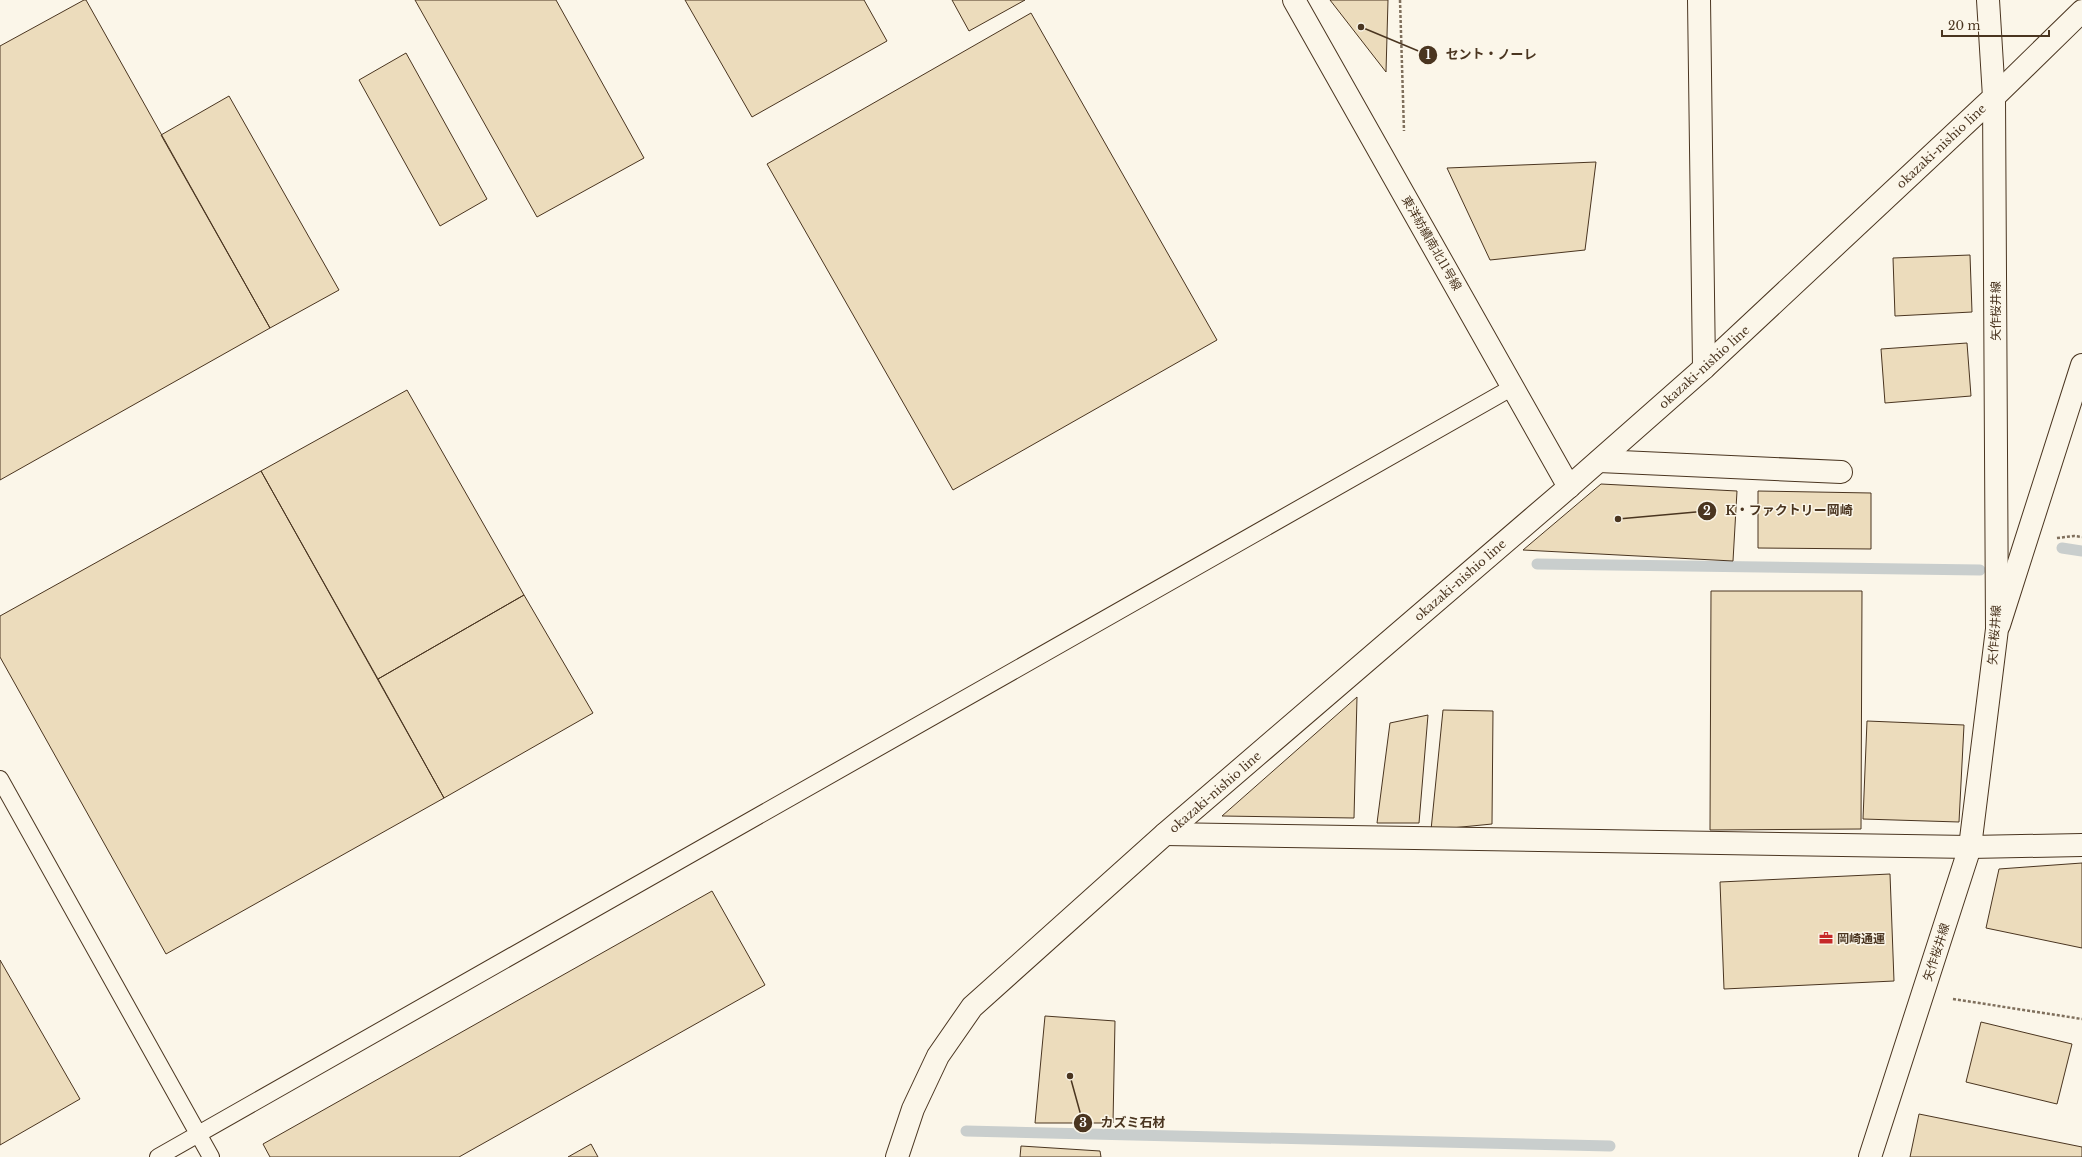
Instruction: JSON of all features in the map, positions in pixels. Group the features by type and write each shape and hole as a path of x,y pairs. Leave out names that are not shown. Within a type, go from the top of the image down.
{"street":[{"name":"東洋紡績南北11号線","path":"1294,0 1569,487"},
{"path":"1699,0 1704,368"},
{"name":"okazaki-nishio line","path":"897,1157 913,1109 938,1056 972,1007 1165,834 1569,487 1704,368 1994,97 1988,0"},
{"path":"1994,97 2082,11"},
{"name":"矢作桜井線","path":"1870,1157 1970,846 1997,629 1994,97"},
{"path":"1997,629 2082,365"},
{"path":"1599,461 1842,472"},
{"path":"1165,834 1970,846 2082,845"}],"lane":[{"path":"158,1157 1513,387"},
{"path":"0,779 211,1157"}],"path":[{"path":"1400,0 1404,134"},
{"path":"1922,994 2082,1018"}],"building":[{"path":"86,0 270,328 0,480 0,46"},
{"path":"415,0 556,0 644,158 537,217"},
{"path":"685,0 864,0 887,41 752,117"},
{"path":"952,0 1025,0 969,31"},
{"path":"1330,0 1388,0 1386,72"},
{"path":"1031,13 1217,340 953,490 767,164"},
{"path":"406,53 487,199 440,226 359,80"},
{"path":"229,96 339,290 270,328 161,135"},
{"path":"1596,162 1585,250 1490,260 1447,168"},
{"path":"1970,255 1972,312 1895,316 1893,258"},
{"path":"1967,343 1971,396 1885,403 1881,349"},
{"path":"407,390 524,595 378,679 261,471"},
{"path":"261,471 444,798 166,954 0,657 0,616"},
{"path":"1601,484 1737,491 1733,561 1523,550"},
{"path":"1758,491 1871,493 1871,549 1758,548"},
{"path":"1711,591 1862,591 1861,829 1710,830"},
{"path":"524,595 593,713 444,798 378,679"},
{"path":"1357,697 1354,818 1222,816"},
{"path":"1443,710 1493,711 1492,824 1431,830"},
{"path":"1428,715 1419,823 1377,823 1390,723"},
{"path":"1867,721 1964,725 1959,822 1863,819"},
{"path":"2082,863 2082,948 1986,928 1999,869"},
{"path":"1890,874 1894,981 1724,989 1720,882"},
{"path":"712,891 765,985 459,1157 270,1157 263,1144"},
{"path":"0,960 80,1099 0,1145"},
{"path":"1045,1016 1115,1021 1113,1123 1035,1123"},
{"path":"1981,1022 2072,1044 2057,1104 1966,1082"},
{"path":"1919,1114 2082,1147 2082,1157 1910,1157"},
{"path":"591,1144 598,1157 568,1157"},
{"path":"1021,1146 1100,1151 1101,1157 1020,1157"}],"waterway":[{"path":"2062,548 2082,551"},
{"path":"1537,564 1980,570"},
{"path":"966,1131 1610,1146"}],"place":[{"name":"セント・ノーレ","path":"1361,27"},
{"name":"K・ファクトリー岡崎","path":"1618,519"},
{"name":"岡崎通運","path":"1826,938"},
{"name":"カズミ石材","path":"1070,1076"}]}
